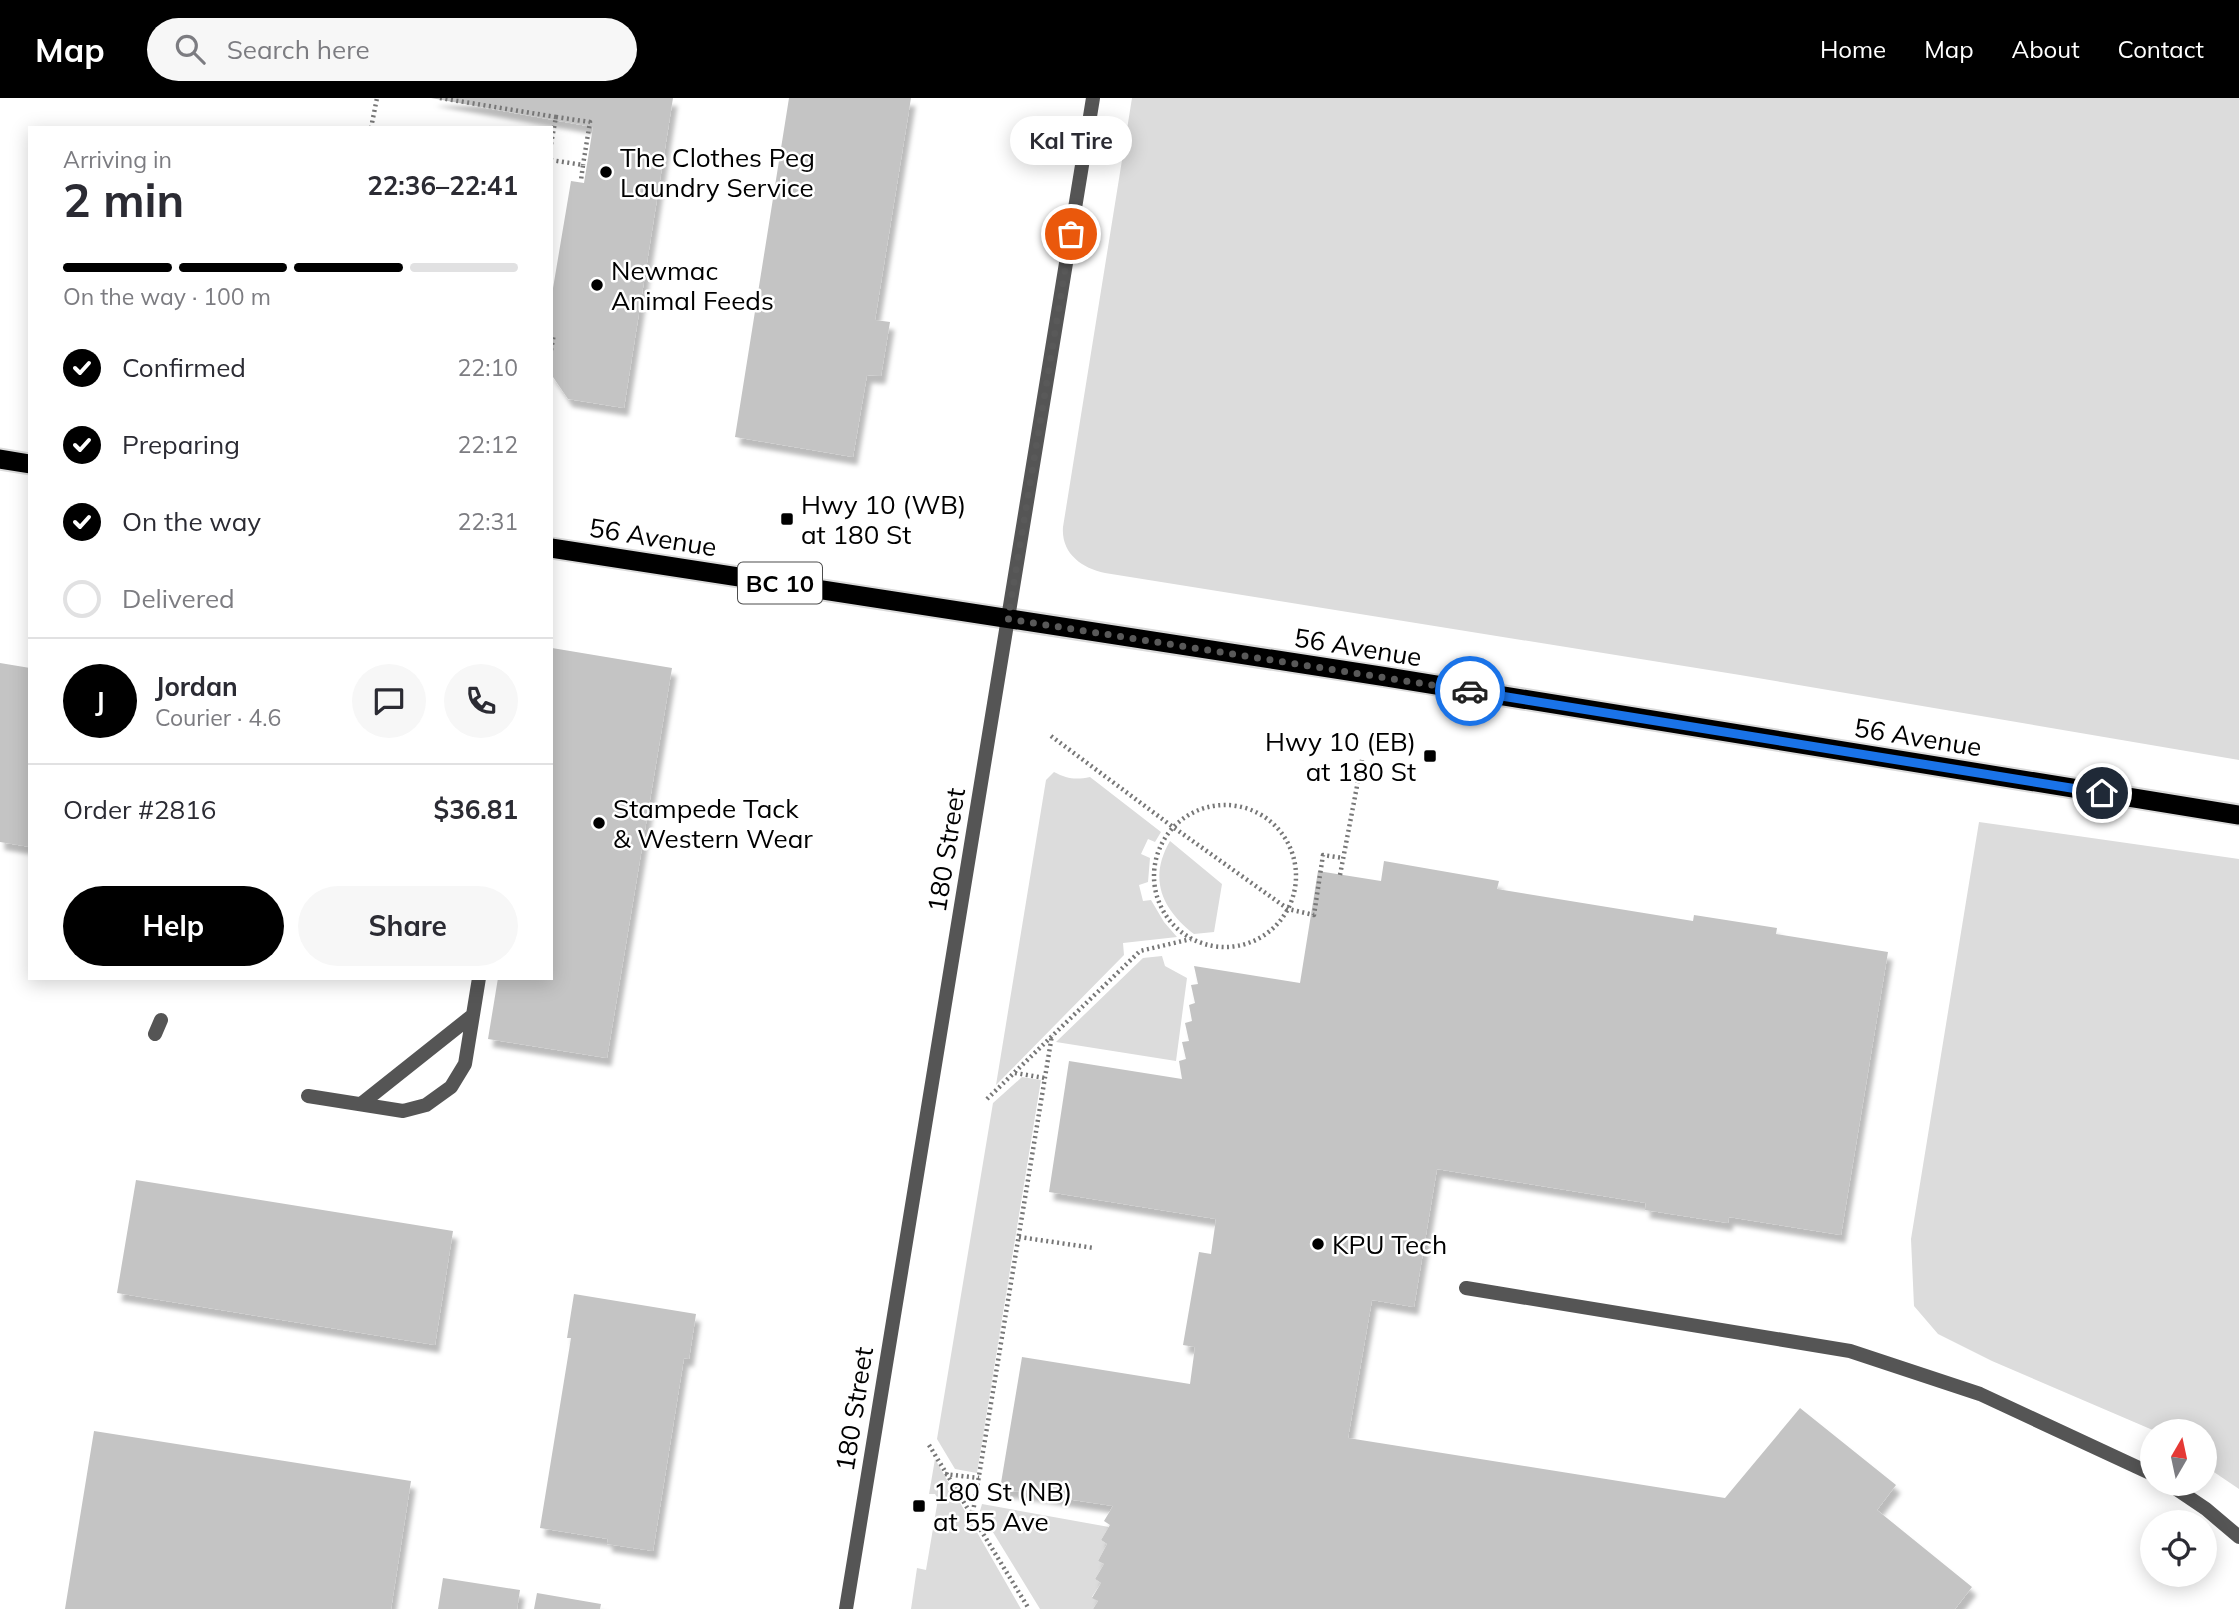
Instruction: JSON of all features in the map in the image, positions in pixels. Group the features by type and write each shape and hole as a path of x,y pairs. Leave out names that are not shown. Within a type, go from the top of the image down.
{"highway":[{"path":"0,459 28,464"},
{"name":"56 Avenue","path":"553,549 1387,677 2239,816"}],"street":[{"name":"180 Street","path":"846,1609 1094,98"},
{"path":"308,1096 402,1111 426,1105 450,1087 465,1065 479,980"},
{"path":"361,1104 473,1015"},
{"path":"1466,1287 1850,1351 1980,1394 2140,1468"},
{"path":"2187,1496 2239,1537"}],"path":[{"path":"372,126 377,98"},
{"path":"440,98 590,122 581,180"},
{"path":"553,133 556,117"},
{"path":"553,160 583,165"},
{"path":"553,339 554,334"},
{"path":"1051,736 1172,827 1289,909 1314,915 1323,855 1343,858"},
{"path":"1340,875 1362,760"},
{"path":"1235,805 1257,811 1276,825 1289,843 1296,865 1296,888 1289,909 1275,928 1256,940 1234,947 1212,946 1192,939 1174,926 1162,908 1155,887 1154,866 1160,845 1172,827 1191,813 1212,806 1235,805"},
{"path":"987,1099 1140,951 1192,939"},
{"path":"972,1518 1052,1035"},
{"path":"1014,1073 1045,1078"},
{"path":"1019,1237 1094,1248"},
{"path":"929,1445 1029,1609"},
{"path":"945,1474 979,1478"}],"shaded area":[{"path":"1132,98 2239,98 2239,760 1740,675 1105,573 1081,563 1074,558 1065,544 1063,527"},
{"path":"1054,772 1072,778 1090,777 1161,832 1155,842 1148,839 1141,854 1150,858 1148,882 1139,885 1143,901 1151,900 1177,937 1123,943 1124,955 996,1085 1046,780"},
{"path":"1979,822 2239,859 2239,1489 2217,1474 2217,1419 2140,1419 2140,1425 1992,1361 1938,1334 1914,1306 1911,1239"},
{"path":"1170,841 1222,884 1214,932 1194,934 1167,904 1159,881 1163,855"},
{"path":"1162,956 1165,966 1187,978 1176,1061 1056,1042 1143,958"},
{"path":"1022,1077 1041,1080 977,1473 955,1469 937,1439 993,1103"},
{"path":"935,1459 1021,1609 911,1609 917,1568 926,1570 938,1499 935,1494 929,1494"},
{"path":"982,1504 1109,1527 1101,1540 1107,1544 1098,1561 1104,1564 1095,1579 1101,1583 1092,1597 1098,1601 1093,1609 1040,1609 980,1511"}],"building":[{"path":"431,98 673,98 624,408 568,399 553,377 553,288 571,181 584,183 593,127"},
{"path":"789,98 911,98 875,320 890,322 881,376 867,375 853,457 735,437"},
{"name":"Stampede Tack & Western Wear","path":"553,648 672,668 607,1058 488,1039 498,980 553,980"},
{"path":"0,663 28,668 28,847 0,842"},
{"name":"KPU Tech","path":"1384,861 1499,881 1497,889 1693,921 1694,915 1777,928 1776,934 1888,952 1841,1235 1729,1217 1728,1223 1645,1210 1646,1203 1437,1169 1414,1307 1372,1300 1348,1438 1725,1498 1800,1408 1896,1485 1877,1510 1972,1587 1955,1609 1093,1609 1098,1601 1092,1598 1101,1583 1095,1579 1104,1564 1098,1561 1107,1544 1101,1540 1110,1525 1104,1521 1113,1506 1000,1489 1022,1357 1190,1384 1195,1347 1183,1345 1199,1252 1211,1254 1216,1219 1049,1192 1069,1061 1182,1079 1179,1061 1186,1059 1182,1042 1189,1041 1185,1023 1192,1021 1189,1005 1195,1003 1191,985 1198,984 1194,966 1300,983 1318,871 1381,881"},
{"path":"136,1180 453,1231 435,1345 117,1293"},
{"path":"574,1294 696,1314 689,1359 684,1358 653,1551 607,1544 608,1539 540,1528 571,1338 567,1338"},
{"path":"94,1431 411,1481 391,1609 65,1609"},
{"path":"443,1578 520,1590 517,1609 438,1609"},
{"path":"537,1593 601,1604 600,1609 534,1609"}],"way so far":[{"path":"1071,234 1008,619 1470,691"}],"place":[{"name":"The Clothes Peg Laundry Service","path":"606,172"},
{"name":"Kal Tire","path":"1071,234"},
{"name":"Newmac Animal Feeds","path":"597,285"},
{"name":"Hwy 10 (WB) at 180 St","path":"787,519"},
{"name":"Hwy 10 (EB) at 180 St","path":"1430,756"},
{"name":"Stampede Tack & Western Wear","path":"599,823"},
{"name":"KPU Tech","path":"1318,1244"},
{"name":"180 St (NB) at 55 Ave","path":"919,1506"}],"route":[{"path":"1470,691 2102,793"}]}
